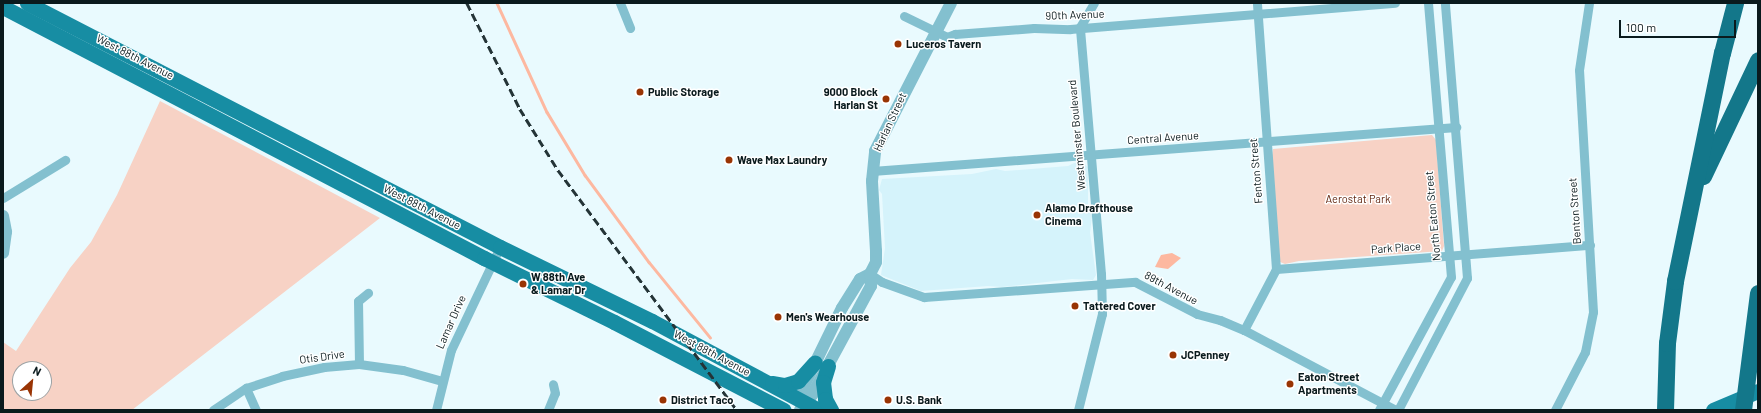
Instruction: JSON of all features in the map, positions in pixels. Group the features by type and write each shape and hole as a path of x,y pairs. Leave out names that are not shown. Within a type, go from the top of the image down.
{"highway":[{"path":"1665,410 1667,343 1681,248 1722,53 1735,3"},
{"path":"1681,248 1701,182 1758,60"},
{"path":"1743,410 1758,293"},
{"path":"1751,410 1758,353"}],"main road":[{"name":"West 88th Avenue","path":"27,3 500,247 652,321 767,382 802,406 819,410"},
{"name":"West 88th Avenue","path":"3,7 492,262 614,322 784,410"},
{"path":"767,382 785,385 798,381 826,361"},
{"path":"826,361 824,382 825,399 831,410"},
{"path":"1714,410 1758,391"}],"street":[{"path":"620,3 630,28"},
{"name":"Harlan Street","path":"826,361 871,286 870,274 876,251 872,171 877,145 951,3"},
{"path":"1080,28 1094,3"},
{"name":"Fenton Street","path":"1257,3 1256,13 1265,142 1276,269"},
{"name":"90th Avenue","path":"904,16 947,37 955,34 1034,28 1080,28 1395,3"},
{"name":"North Eaton Street","path":"1381,407 1449,281 1451,273 1448,256 1428,3"},
{"path":"1397,410 1464,288 1467,274 1445,3"},
{"name":"Benton Street","path":"1555,410 1585,352 1591,329 1593,295 1579,70 1589,3"},
{"name":"Westminster Boulevard","path":"1078,410 1102,314 1101,283 1080,28"},
{"name":"Central Avenue","path":"872,171 1090,156 1456,127"},
{"path":"3,198 65,160"},
{"path":"3,216 6,232 3,253"},
{"name":"Park Place","path":"1276,269 1590,245"},
{"name":"Lamar Drive","path":"436,410 442,381 451,350 500,247"},
{"path":"1244,330 1276,269"},
{"name":"Harlan Street","path":"802,406 812,395 850,295 860,279 870,274"},
{"name":"89th Avenue","path":"870,274 882,282 924,297 1101,283 1135,282 1197,314 1220,320 1244,330 1381,407 1397,410"},
{"path":"359,364 358,301 368,293"},
{"path":"826,361 851,312 850,295"},
{"name":"Otis Drive","path":"213,410 246,388 282,376 324,367 359,364 403,370 442,381"},
{"path":"548,410 555,393 553,384"},
{"path":"246,388 256,410"}],"shaded area":[{"path":"1074,163 1083,163 1088,167 1088,208 1092,216 1090,233 1096,275 1093,280 1072,279 1002,287 988,286 921,291 881,275 885,248 882,194 879,190 882,179 972,174 996,169 1005,171 1068,166"},
{"path":"1172,253 1181,258 1168,269 1155,267 1161,255"}],"green space":[{"path":"160,101 380,218 132,410 3,410 3,342 16,351 70,268 91,242 117,195"},
{"name":"Aerostat Park","path":"1432,135 1436,140 1444,246 1442,251 1299,261 1285,264 1280,262 1271,162 1273,149"}],"waterway":[{"path":"497,3 547,112 585,175 649,262 710,337"}],"railway":[{"path":"467,3 520,109 558,170 737,410"}],"place":[{"name":"Luceros Tavern","path":"898,44"},
{"name":"Public Storage","path":"640,92"},
{"name":"9000 Block Harlan St","path":"886,99"},
{"name":"Wave Max Laundry","path":"729,160"},
{"name":"Alamo Drafthouse Cinema","path":"1037,215"},
{"name":"W 88th Ave & Lamar Dr","path":"523,284"},
{"name":"Tattered Cover","path":"1075,306"},
{"name":"Men's Wearhouse","path":"778,317"},
{"name":"JCPenney","path":"1173,355"},
{"name":"Eaton Street Apartments","path":"1290,384"},
{"name":"District Taco","path":"663,400"},
{"name":"U.S. Bank","path":"888,400"}]}
